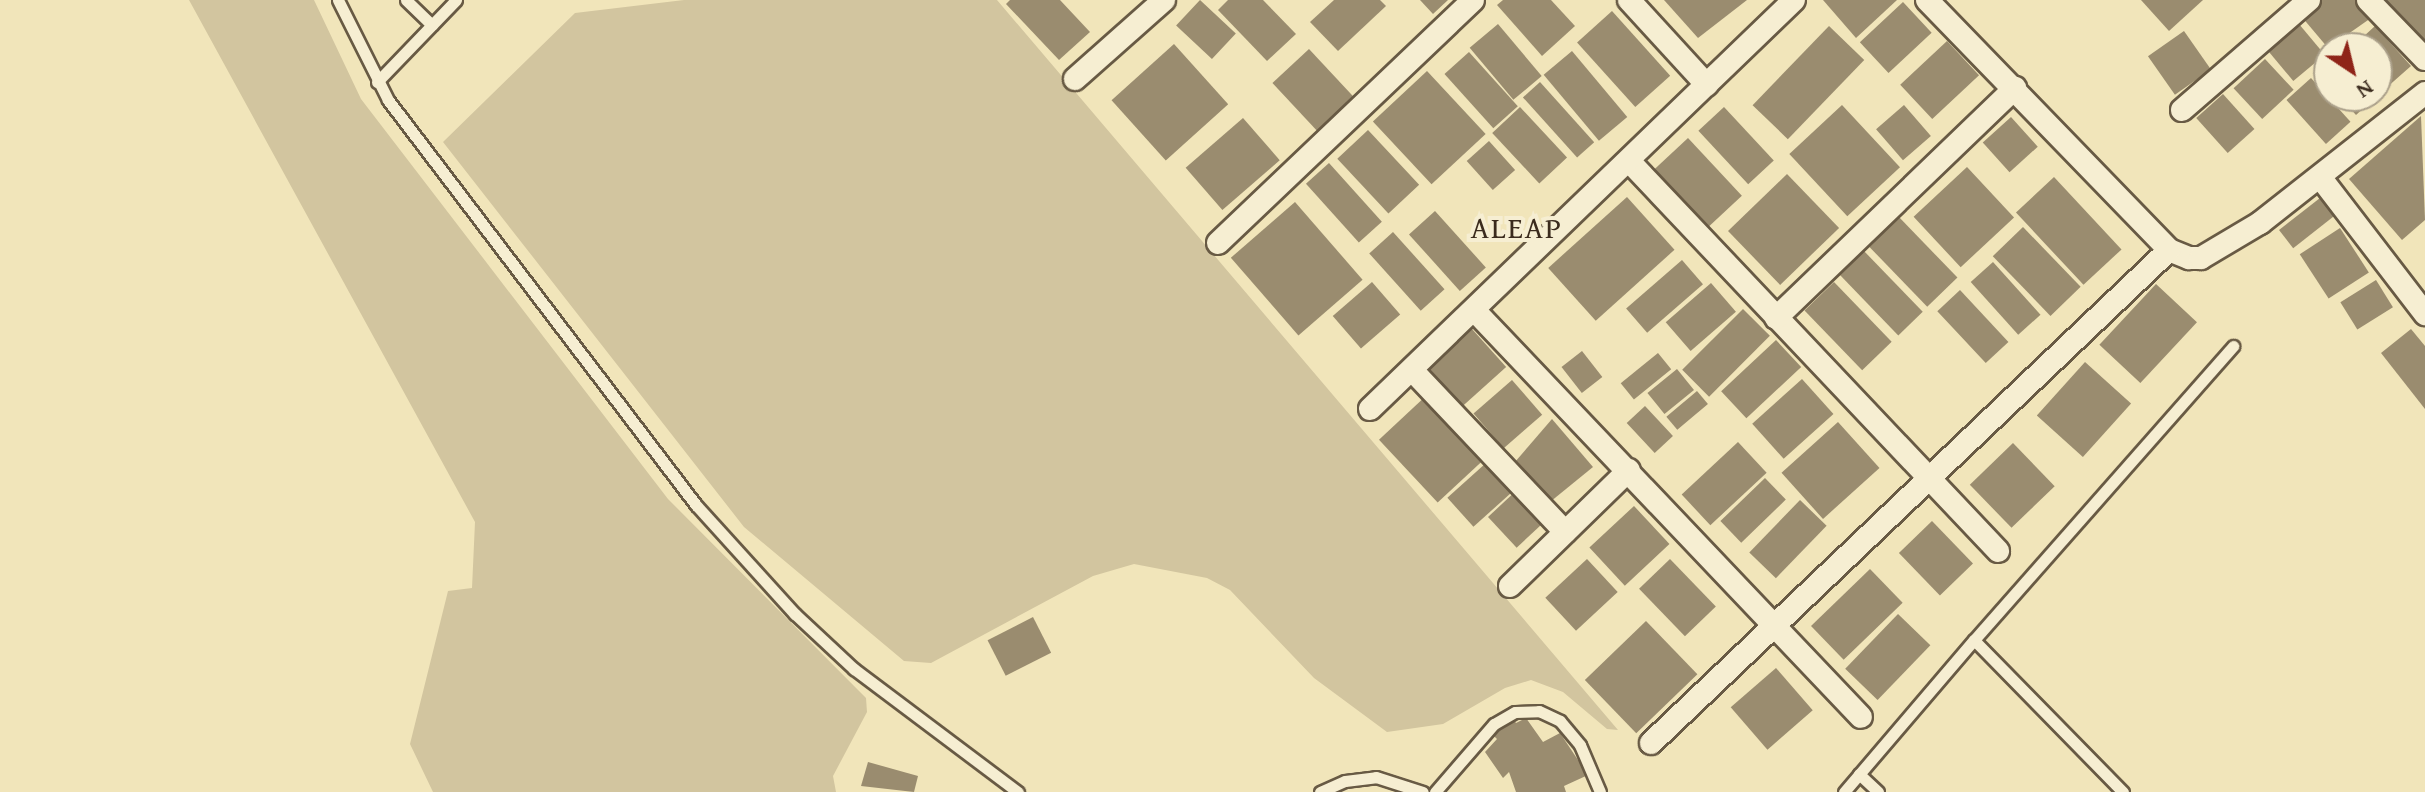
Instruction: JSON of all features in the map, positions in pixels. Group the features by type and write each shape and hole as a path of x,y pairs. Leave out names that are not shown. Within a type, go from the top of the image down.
{"street":[{"path":"1075,79 1164,0"},
{"path":"1218,243 1473,0"},
{"path":"1629,0 1707,85"},
{"path":"1370,409 1794,0"},
{"path":"1927,0 2169,250 2201,258 2260,223 2425,93"},
{"path":"2182,110 2309,0"},
{"path":"2368,0 2425,59"},
{"path":"1776,318 2015,88"},
{"path":"1629,161 1998,551"},
{"path":"2320,177 2425,314"},
{"path":"1651,743 1772,622 2169,250"},
{"path":"1475,311 1861,717"},
{"path":"1412,370 1565,532"},
{"path":"1510,586 1629,470"}],"lane":[{"path":"338,0 377,82 688,494 755,571 854,669 1018,792"},
{"path":"406,0 432,25"},
{"path":"377,82 456,0"},
{"path":"1844,792 2233,346"},
{"path":"1974,640 2123,792"},
{"path":"1435,792 1494,724 1515,712 1539,711 1560,721 1580,745 1600,792"},
{"path":"1859,774 1878,792"},
{"path":"1320,792 1345,781 1376,777 1423,792"}],"shaded area":[{"path":"189,0 314,0 361,99 668,499 866,698 867,712 833,776 836,792 433,792 410,744 448,591 472,588 475,522"},
{"path":"684,0 997,0 1618,730 1607,729 1563,692 1531,680 1505,688 1443,724 1387,732 1314,678 1230,590 1207,578 1134,564 1093,576 931,663 904,661 744,527 443,142 575,13"}],"building":[{"path":"1010,0 1060,0 1090,32 1059,60 1006,4"},
{"path":"1200,0 1236,33 1212,59 1176,26"},
{"path":"1228,0 1263,0 1296,34 1267,61 1218,10"},
{"path":"1334,0 1380,0 1386,6 1338,51 1310,22"},
{"path":"1420,0 1448,0 1433,14"},
{"path":"1503,0 1551,0 1575,26 1542,56 1497,5"},
{"path":"1664,0 1747,0 1698,38"},
{"path":"1823,0 1897,0 1856,38"},
{"path":"2141,0 2203,0 2169,31"},
{"path":"2321,0 2357,0 2371,18 2351,32 2314,32 2301,16"},
{"path":"2384,0 2425,0 2425,48"},
{"path":"1903,2 1932,33 1888,73 1860,42"},
{"path":"1612,11 1670,76 1635,107 1577,42"},
{"path":"1498,24 1542,76 1513,100 1470,48"},
{"path":"2299,24 2313,41 2313,64 2293,81 2268,50"},
{"path":"1829,26 1864,60 1788,139 1753,105"},
{"path":"2184,31 2211,70 2175,95 2148,56"},
{"path":"1947,41 1979,75 1932,119 1900,85"},
{"path":"1174,44 1228,104 1166,160 1112,100"},
{"path":"2393,46 2411,66 2393,82"},
{"path":"1309,49 1354,97 1317,131 1272,83"},
{"path":"1572,51 1627,117 1599,141 1544,75"},
{"path":"1469,52 1518,106 1493,128 1444,74"},
{"path":"2265,59 2294,90 2262,119 2234,88"},
{"path":"1427,71 1486,134 1432,184 1373,121"},
{"path":"2311,78 2313,112 2342,112 2350,122 2326,144 2286,100"},
{"path":"1540,82 1594,142 1577,158 1523,97"},
{"path":"2223,94 2254,129 2228,153 2196,118"},
{"path":"1842,105 1900,167 1847,216 1789,154"},
{"path":"1904,105 1931,136 1903,160 1876,129"},
{"path":"1520,107 1567,157 1539,183 1492,133"},
{"path":"1724,107 1774,160 1748,184 1698,131"},
{"path":"2421,116 2425,220 2402,240 2349,179"},
{"path":"2011,117 2038,147 2010,172 1983,142"},
{"path":"1243,118 1280,160 1222,210 1186,168"},
{"path":"1368,130 1419,185 1388,213 1337,159"},
{"path":"1688,138 1742,196 1708,228 1654,170"},
{"path":"1489,141 1515,170 1493,190 1467,161"},
{"path":"1329,163 1382,222 1359,242 1306,184"},
{"path":"1967,167 2014,217 1961,267 1914,217"},
{"path":"1787,174 1839,228 1780,285 1728,231"},
{"path":"2054,177 2122,249 2083,285 2016,212"},
{"path":"1627,197 1675,250 1596,321 1548,268"},
{"path":"2320,198 2334,216 2293,248 2279,230"},
{"path":"1295,202 1363,280 1298,336 1231,258"},
{"path":"1435,211 1486,267 1460,291 1409,234"},
{"path":"1897,215 1957,278 1927,307 1867,244"},
{"path":"2023,227 2081,287 2050,316 1993,256"},
{"path":"2340,228 2369,272 2329,299 2300,254"},
{"path":"1393,232 1445,289 1421,311 1369,253"},
{"path":"1863,250 1923,312 1898,335 1839,274"},
{"path":"1682,260 1703,284 1647,333 1626,309"},
{"path":"1993,262 2041,315 2018,335 1971,282"},
{"path":"2376,280 2393,307 2357,329 2340,302"},
{"path":"1372,282 1400,314 1361,349 1333,316"},
{"path":"1834,282 1892,342 1862,370 1805,310"},
{"path":"1711,283 1736,312 1691,351 1666,322"},
{"path":"2156,284 2197,322 2140,383 2099,345"},
{"path":"1960,290 2008,342 1986,363 1937,311"},
{"path":"1743,309 1770,336 1709,397 1682,370"},
{"path":"1472,329 1506,367 1461,408 1427,370"},
{"path":"2411,329 2425,346 2425,409 2381,353"},
{"path":"1776,340 1801,367 1746,418 1721,391"},
{"path":"1582,351 1602,377 1582,393 1562,367"},
{"path":"1658,353 1671,369 1634,400 1621,383"},
{"path":"2085,362 2131,403 2083,457 2037,416"},
{"path":"1677,369 1694,390 1664,414 1647,393"},
{"path":"1802,379 1833,414 1784,459 1752,424"},
{"path":"1512,380 1542,415 1504,448 1474,413"},
{"path":"1697,391 1708,404 1677,430 1666,417"},
{"path":"1428,394 1487,457 1438,503 1379,440"},
{"path":"1645,406 1673,436 1655,453 1627,423"},
{"path":"1552,419 1593,467 1550,502 1515,462"},
{"path":"1838,422 1879,468 1823,519 1782,473"},
{"path":"1738,442 1767,473 1710,525 1682,495"},
{"path":"2013,443 2055,486 2012,528 1970,485"},
{"path":"1486,463 1512,492 1473,527 1447,498"},
{"path":"1765,478 1786,500 1741,543 1720,521"},
{"path":"1518,489 1547,520 1517,548 1488,517"},
{"path":"1800,500 1827,526 1776,578 1749,553"},
{"path":"1634,506 1669,544 1625,586 1589,548"},
{"path":"1932,521 1973,563 1940,595 1899,553"},
{"path":"1587,559 1618,592 1576,631 1545,598"},
{"path":"1670,559 1716,606 1685,636 1639,589"},
{"path":"1870,569 1903,603 1844,660 1811,626"},
{"path":"1898,614 1930,645 1878,700 1845,669"},
{"path":"1033,617 1051,653 1006,676 988,640"},
{"path":"1646,621 1697,674 1636,733 1585,680"},
{"path":"1776,668 1813,710 1767,750 1731,707"},
{"path":"1512,717 1516,723 1526,718 1543,742 1560,733 1588,775 1564,786 1566,792 1516,792 1509,772 1503,778 1485,752 1497,739 1491,733"},
{"path":"868,762 918,776 914,792 861,786"}],"district":[{"name":"ALEAP","path":"1517,227"}]}
